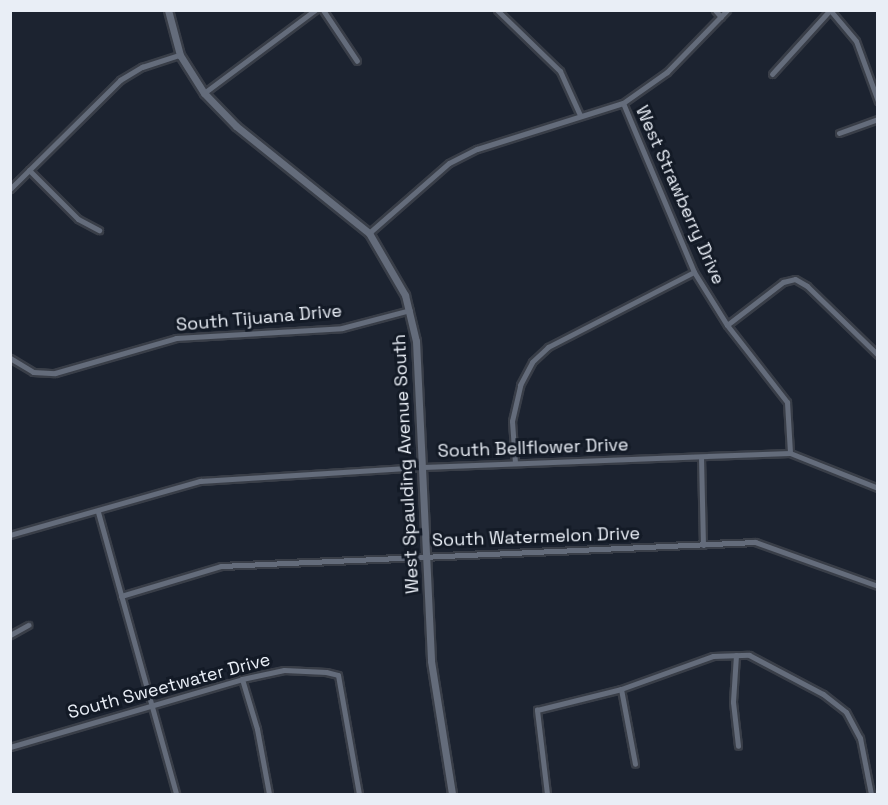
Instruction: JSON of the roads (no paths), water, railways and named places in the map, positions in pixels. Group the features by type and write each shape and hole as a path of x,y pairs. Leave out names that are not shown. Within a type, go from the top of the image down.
{"street":[{"name":"West Spaulding Avenue South","path":"168,10 180,55 204,93 236,126 369,233 396,273 410,310 416,341 423,467 424,557 431,661 452,795"},
{"path":"204,93 315,10"},
{"path":"323,10 357,61"},
{"path":"497,10 560,71 580,115"},
{"path":"715,10 721,17"},
{"path":"369,233 449,163 477,149 623,103 667,72 727,10"},
{"path":"772,74 830,10 856,41 878,100"},
{"path":"10,189 120,80 142,67 180,55"},
{"name":"West Strawberry Drive","path":"623,103 693,272 727,325 787,402 789,453"},
{"path":"839,133 878,118"},
{"path":"29,170 78,219 99,230"},
{"path":"515,463 512,421 520,386 532,362 548,347 693,272"},
{"path":"727,325 783,282 795,279 807,286 878,356"},
{"name":"South Tijuana Drive","path":"10,358 33,372 55,373 176,338 342,328 410,310"},
{"name":"South Bellflower Drive","path":"10,536 200,481 423,467 789,453 878,488"},
{"path":"701,457 703,545"},
{"path":"98,512 153,704 176,795"},
{"name":"South Watermelon Drive","path":"121,596 221,566 755,542 878,586"},
{"path":"10,635 28,625"},
{"path":"736,655 733,702 738,746"},
{"path":"547,795 537,710 621,689 713,656 736,655 749,655 822,694 846,712 860,738 871,795"},
{"name":"South Sweetwater Drive","path":"10,747 153,704 284,670 338,675 359,795"},
{"path":"242,680 257,729 268,795"},
{"path":"621,689 635,764"}]}
